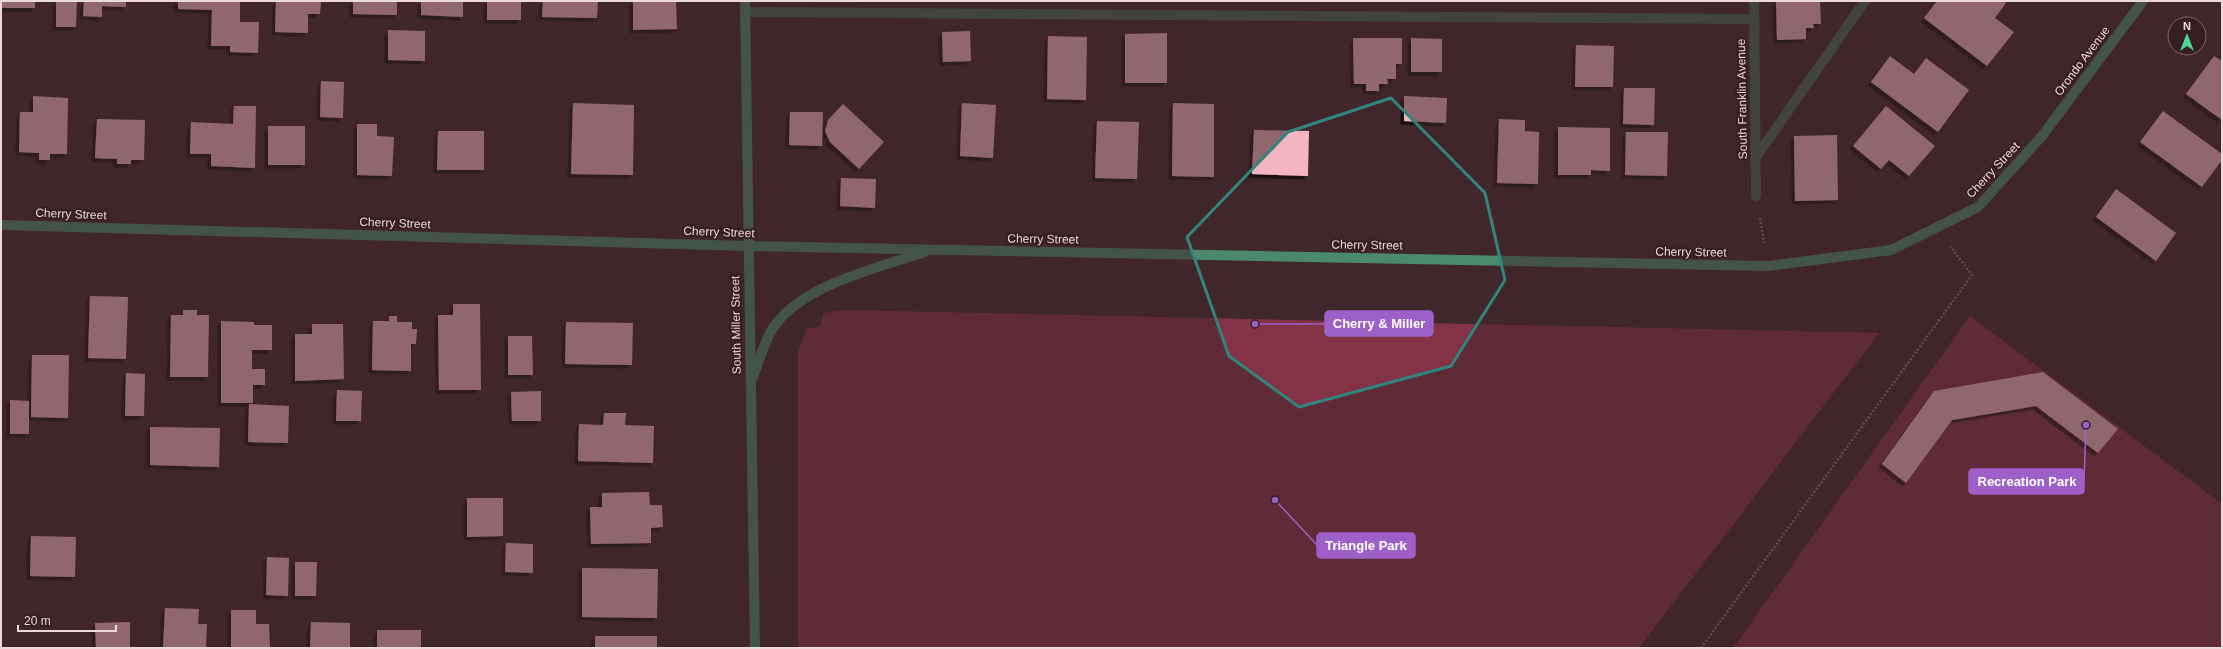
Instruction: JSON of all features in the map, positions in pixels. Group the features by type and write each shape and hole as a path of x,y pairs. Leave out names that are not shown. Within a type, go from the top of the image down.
{"main road":[{"name":"South Miller Street","path":"745,1 747,246 755,648"},
{"name":"Orondo Avenue","path":"2042,136 2143,1"},
{"name":"Cherry Street","path":"1,225 747,246 1768,266 1891,250 1978,207 2042,136"},
{"path":"750,385 770,333 788,309 818,290 932,249"}],"street":[{"name":"South Franklin Avenue","path":"1754,1 1756,196"},
{"path":"1756,157 1865,1"},
{"path":"745,12 1754,19"}],"path":[{"path":"1756,196 1768,266"},
{"path":"1701,648 1972,275 1937,228"}],"highlighted area":[{"path":"1391,98 1485,193 1505,280 1451,366 1299,407 1229,356 1187,237 1288,132"}],"shaded area":[{"path":"845,310 1879,333 1639,648 798,648 798,352 806,329 820,326 824,313"},
{"path":"1970,316 2222,504 2222,648 1733,648"}],"building":[{"path":"2,1 35,1 35,8 2,8"},
{"path":"56,1 77,1 76,27 56,27"},
{"path":"84,1 126,1 126,7 102,6 102,17 83,16"},
{"path":"178,1 240,1 240,22 259,22 258,53 230,52 230,46 211,46 212,10 178,9"},
{"path":"276,1 321,1 320,14 308,14 308,33 275,32"},
{"path":"353,1 397,1 397,15 353,14"},
{"path":"421,1 463,1 463,17 421,15"},
{"path":"487,1 521,1 521,20 487,20"},
{"path":"543,1 598,1 597,18 542,17"},
{"path":"633,1 676,1 677,29 633,30"},
{"path":"1776,1 1820,1 1821,24 1813,24 1814,28 1806,28 1806,39 1777,40"},
{"path":"1937,1 2003,1 2006,3 1995,18 2014,32 1987,66 1924,18"},
{"path":"388,30 425,31 425,61 388,60"},
{"path":"970,31 971,61 943,62 942,32"},
{"path":"1167,33 1167,83 1125,83 1125,34"},
{"path":"1048,36 1087,37 1086,100 1047,99"},
{"path":"1353,38 1402,38 1402,64 1396,64 1396,79 1387,79 1388,84 1379,84 1379,91 1366,91 1366,84 1354,84"},
{"path":"1411,38 1442,39 1442,72 1411,72"},
{"path":"1576,45 1614,46 1613,87 1575,87"},
{"path":"1890,56 1914,74 1926,58 1969,90 1938,132 1871,82"},
{"path":"2214,56 2222,61 2222,120 2186,94"},
{"path":"321,81 344,82 343,118 320,117"},
{"path":"1624,88 1655,88 1654,125 1623,124"},
{"path":"33,96 68,98 67,154 50,154 50,160 39,160 39,153 19,152 20,112 33,112"},
{"path":"1404,96 1447,98 1446,123 1404,121"},
{"path":"573,103 634,105 633,175 571,174"},
{"path":"962,103 996,105 993,158 960,156"},
{"path":"1173,103 1214,104 1214,177 1172,176"},
{"path":"843,104 884,142 859,169 830,142 825,131 828,120"},
{"path":"234,106 256,106 255,168 211,166 211,154 190,154 191,122 233,124"},
{"path":"1886,106 1935,146 1909,176 1889,160 1881,169 1853,146"},
{"path":"2163,111 2222,154 2222,160 2202,187 2140,142"},
{"path":"790,112 823,112 822,146 789,145"},
{"path":"97,119 145,120 144,160 131,160 131,164 117,164 117,159 95,158"},
{"path":"1499,119 1525,120 1525,131 1539,132 1538,184 1497,183"},
{"path":"1097,121 1139,122 1137,179 1095,178"},
{"path":"357,124 377,124 377,136 394,137 392,176 357,175"},
{"path":"268,126 305,126 305,165 268,165"},
{"path":"1558,127 1610,128 1610,171 1591,170 1591,175 1558,175"},
{"path":"1254,130 1309,131 1308,176 1252,174"},
{"path":"438,131 484,131 484,170 437,170"},
{"path":"1626,132 1668,132 1667,176 1625,175"},
{"path":"1837,135 1838,200 1795,201 1794,136"},
{"path":"841,178 876,179 875,208 840,206"},
{"path":"2116,189 2176,233 2156,261 2096,217"},
{"path":"90,296 128,297 126,359 88,358"},
{"path":"453,304 480,304 481,390 439,390 438,315 453,315"},
{"path":"183,310 197,310 197,315 209,315 208,377 170,377 171,315 183,315"},
{"path":"389,316 397,316 397,322 412,322 412,329 417,329 416,344 411,344 411,371 372,370 373,321 389,321"},
{"path":"221,321 254,322 254,325 272,325 272,350 252,350 252,369 265,369 265,385 253,385 253,403 221,403"},
{"path":"566,322 633,323 632,365 565,364"},
{"path":"312,324 343,324 344,379 295,381 295,334 312,334"},
{"path":"508,336 532,336 533,375 508,375"},
{"path":"32,355 69,355 68,418 31,417"},
{"path":"2043,372 2118,429 2098,453 2036,406 1952,420 1906,483 1882,464 1934,391"},
{"path":"126,373 145,374 144,416 125,416"},
{"path":"337,390 362,391 361,421 336,421"},
{"path":"541,391 541,421 512,421 511,392"},
{"path":"10,400 29,401 29,434 10,434"},
{"path":"249,404 289,406 288,443 248,442"},
{"path":"604,413 626,413 625,425 654,426 653,463 578,461 579,424 603,425"},
{"path":"150,427 220,428 219,467 150,465"},
{"path":"649,492 650,505 662,505 663,527 651,528 651,543 591,544 590,507 602,507 602,493"},
{"path":"467,498 503,498 503,536 467,537"},
{"path":"31,536 76,537 75,577 30,576"},
{"path":"506,543 533,544 533,573 505,572"},
{"path":"267,557 289,558 288,596 266,595"},
{"path":"295,562 317,562 316,596 295,596"},
{"path":"582,568 658,569 657,618 582,617"},
{"path":"165,608 199,609 198,624 207,624 206,648 163,648"},
{"path":"231,610 256,610 256,624 269,624 270,648 231,648"},
{"path":"130,622 130,648 96,648 95,623"},
{"path":"311,622 350,623 350,648 310,648"},
{"path":"377,630 421,630 421,648 377,648"},
{"path":"595,636 657,636 657,648 595,648"}],"place":[{"name":"Cherry & Miller","path":"1255,324"},
{"name":"Recreation Park","path":"2086,425"},
{"name":"Triangle Park","path":"1275,500"}]}
